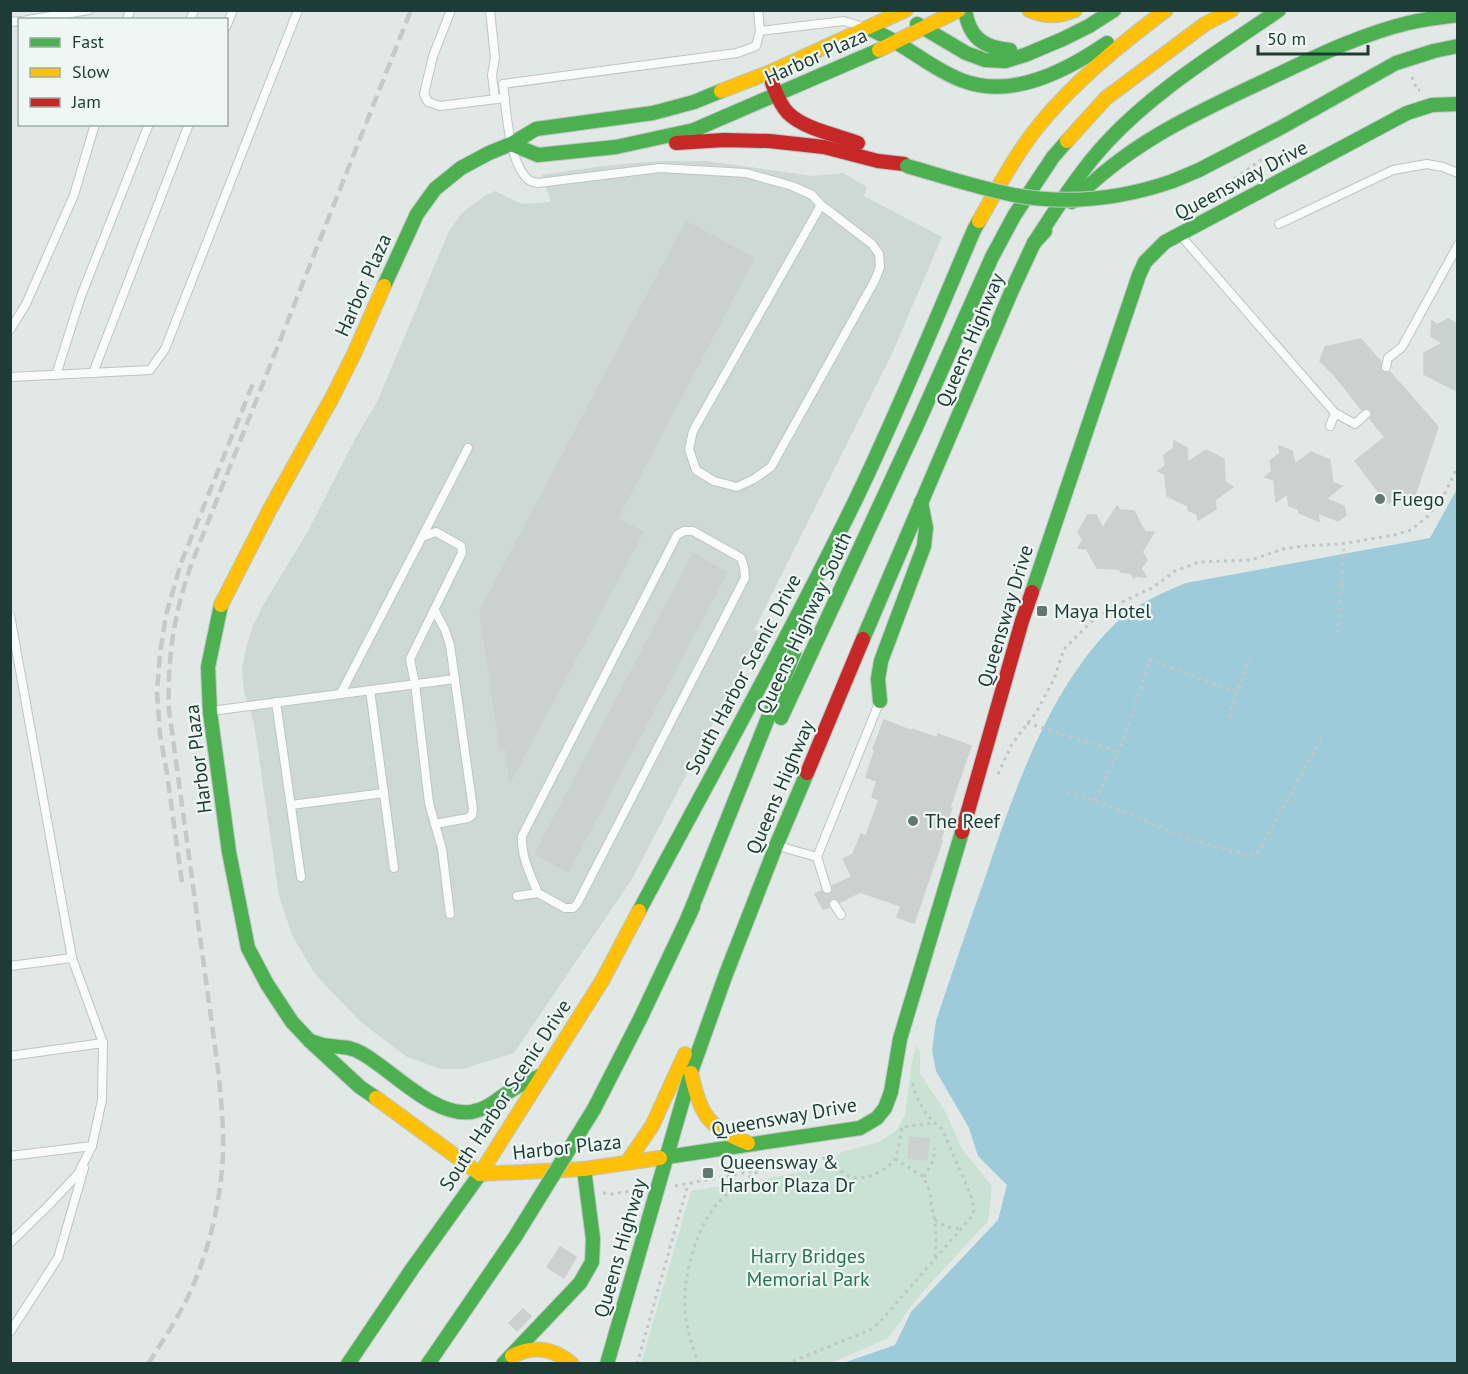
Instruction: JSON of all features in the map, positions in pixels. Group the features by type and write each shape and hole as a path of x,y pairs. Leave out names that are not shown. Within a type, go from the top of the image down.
{"main road":[{"name":"Harbor Plaza","path":"511,144 538,155 616,147 694,130 896,42 959,10"},
{"path":"965,10 967,25 972,34 987,46 998,50 1015,50 1053,44"},
{"path":"1029,10 1042,16 1055,17 1075,10"},
{"path":"902,12 960,50 991,61 1004,61 1022,57 1053,44 1114,10"},
{"path":"868,28 954,77 973,84 1004,86 1045,76 1095,52 1151,10"},
{"name":"South Harbor Scenic Drive","path":"348,1364 480,1174 602,981 802,606 855,501 890,427 974,230 1010,166 1040,124 1070,92 1125,41 1166,10"},
{"name":"Queens Highway South","path":"428,1364 515,1237 594,1109 687,920 918,423 992,257 1014,216 1053,157 1106,98 1205,24 1232,10"},
{"path":"1034,243 1078,177 1108,142 1142,110 1186,75 1279,10"},
{"name":"Harbor Plaza","path":"667,1156 584,1169 480,1174 360,1087 309,1041 292,1022 278,1003 248,948 229,852 210,712 208,667 220,607 270,509 333,396 417,214 435,189 461,168 536,129 653,113 694,102 768,73 902,12"},
{"path":"1034,243 1095,178 1128,153 1166,129 1297,65 1357,39 1425,18 1458,15"},
{"path":"616,147 724,140 768,141 824,147 878,161 906,165 1014,195 1046,200 1103,198 1150,190 1199,170 1282,127 1396,63 1458,46"},
{"path":"768,73 787,111 807,125 877,150 906,165"},
{"name":"Queensway Drive","path":"667,1156 860,1128 877,1118 885,1108 891,1092 900,1039 946,890 1022,621 1145,262 1165,242 1414,110 1444,103 1458,104"},
{"name":"Queens Highway","path":"607,1364 691,1072 726,974 776,846 921,502 1034,243"},
{"path":"687,920 855,501"},
{"path":"880,701 878,679 881,661 924,546 926,528 921,502"},
{"path":"628,1161 652,1126 753,906"},
{"path":"309,1041 323,1045 349,1047 364,1054 410,1088 441,1107 456,1112 476,1110 492,1105 518,1086 542,1076"},
{"path":"691,1072 696,1093 710,1123 733,1138 749,1144"},
{"path":"506,1360 580,1283 592,1262 593,1239 584,1169"},
{"path":"506,1360 526,1350 548,1350 568,1359 572,1364"}],"lane":[{"path":"36,18 89,10"},
{"path":"10,377 150,370 165,349 298,10"},
{"path":"451,10 433,56 424,94 428,102 440,106 505,98"},
{"path":"490,10 495,58 492,75 495,99"},
{"path":"758,10 760,32 756,46 737,53 503,84 511,144 519,167 528,180 538,183 660,168 746,174 792,186 812,195 821,205 872,244 879,254 880,267 875,280 771,467 737,487 714,481 696,470 688,449 693,431 821,205"},
{"path":"760,32 844,21 868,28"},
{"path":"10,330 26,304 74,195 94,126"},
{"path":"56,375 81,296 148,126"},
{"path":"93,373 188,126"},
{"path":"1279,224 1393,170 1427,164 1458,172"},
{"path":"1180,235 1335,413 1355,424 1366,414"},
{"path":"1386,367 1388,358 1402,347 1458,245"},
{"path":"1330,426 1335,413"},
{"path":"341,693 468,448"},
{"path":"517,896 538,892 565,908 573,908 577,904 745,578 741,558 693,531 684,531 677,535 522,836 521,846 524,857 538,892"},
{"path":"422,537 436,532 461,546 462,554 410,659 429,803 442,849 450,914"},
{"path":"435,610 450,645 473,809 468,819 435,824"},
{"path":"10,615 72,958 103,1043 102,1100 91,1149 58,1258 10,1332"},
{"path":"210,712 455,679"},
{"path":"370,690 394,868"},
{"path":"827,889 817,857 880,701"},
{"path":"276,702 301,877"},
{"path":"291,805 384,793"},
{"path":"776,846 817,857"},
{"path":"834,904 841,915"},
{"path":"10,966 72,958"},
{"path":"10,1056 103,1043"},
{"path":"10,1156 91,1149"},
{"path":"10,1243 78,1174 91,1149"}],"path":[{"path":"1410,72 1417,90 1425,90"},
{"path":"1197,204 1266,156"},
{"path":"998,775 1012,744 1037,711 1054,678 1064,649 1094,619 1152,588 1175,571 1199,562 1251,560 1282,549 1341,544 1411,531 1427,517 1443,497 1458,466"},
{"path":"1338,633 1344,549"},
{"path":"1229,717 1249,658"},
{"path":"1095,800 1119,752 1150,660 1237,692"},
{"path":"1027,723 1119,752"},
{"path":"1067,792 1095,800 1195,840 1239,854 1256,856 1323,736"},
{"path":"786,1364 870,1330 879,1323 973,1215 972,1198 942,1129 917,1098 911,1075"},
{"path":"637,1364 688,1184 823,1158 849,1176 858,1179 867,1178 882,1171 895,1159 902,1127 935,1123"},
{"path":"924,1177 933,1161 936,1148"},
{"path":"895,1159 924,1177 930,1193 935,1220 934,1260"},
{"path":"699,1364 684,1304 689,1262 709,1214 726,1195 760,1169"},
{"path":"598,1192 612,1194 647,1189"},
{"path":"935,1220 947,1227 962,1229"}],"shaded area":[{"path":"660,161 707,161 813,176 843,173 867,187 864,196 942,237 891,356 754,630 761,632 632,879 514,1053 462,1069 441,1069 407,1057 362,1023 313,971 292,935 279,896 254,723 243,684 242,667 246,648 262,607 308,531 355,439 377,402 449,231 462,213 495,191 522,204 551,202 542,175 602,166"}],"green space":[{"name":"Harry Bridges Memorial Park","path":"916,1046 920,1051 920,1074 945,1111 962,1149 992,1186 988,1221 918,1297 888,1338 831,1363 641,1364 691,1191 821,1168 842,1152 879,1142 896,1131 905,1115"}],"water":[{"path":"1457,489 1457,1363 843,1363 895,1345 911,1312 998,1220 1007,1185 978,1156 969,1128 936,1071 932,1050 936,1021 1008,810 1037,741 1073,676 1094,647 1118,621 1141,604 1159,595 1186,583 1430,538"}],"building":[{"path":"686,222 754,258 617,519 643,532 510,782 506,748 500,749 480,611"},
{"path":"1448,319 1458,324 1458,380 1455,381 1455,390 1424,374 1424,353 1443,343 1431,336 1432,321 1437,325"},
{"path":"1361,339 1381,362 1382,371 1390,372 1438,427 1414,498 1387,503 1355,461 1385,437 1370,419 1371,410 1367,408 1362,410 1320,361 1325,347"},
{"path":"1174,441 1187,448 1188,462 1206,450 1224,459 1225,482 1233,487 1215,500 1216,509 1198,520 1197,514 1188,510 1188,506 1167,496 1166,475 1158,471 1165,466 1164,455 1174,448"},
{"path":"1279,446 1292,451 1295,464 1311,452 1330,460 1333,483 1342,486 1326,499 1344,506 1346,515 1338,521 1318,513 1319,521 1289,506 1287,494 1276,502 1274,480 1265,477 1272,471 1270,461 1280,453"},
{"path":"1117,506 1120,510 1134,511 1145,532 1154,532 1142,552 1147,560 1141,568 1146,577 1135,576 1134,578 1131,573 1121,572 1119,569 1097,568 1088,549 1078,548 1083,540 1078,532 1088,515 1096,515 1103,528"},
{"path":"693,554 727,572 568,872 535,854"},
{"name":"The Reef","path":"884,720 912,731 912,729 937,738 938,734 971,746 914,923 897,917 901,906 860,892 840,902 836,898 831,899 828,902 829,907 823,909 815,894 821,891 825,895 829,894 833,891 832,886 852,877 843,859 853,854 861,834 866,836 879,800 872,797 877,781 866,777"},
{"path":"910,1137 929,1139 927,1160 908,1158"},
{"path":"560,1247 576,1257 564,1278 547,1267"},
{"path":"523,1309 531,1316 517,1331 509,1323"}],"railway":[{"path":"148,1364 182,1308 204,1256 214,1222 223,1154 219,1076 169,710 169,673 176,619 191,565 411,10"},
{"path":"182,882 160,734 157,692 160,653 166,615 181,563 254,381"}],"traffic: fast":[{"path":"965,10 970,27 979,39 992,47 1010,50"},
{"path":"917,24 966,53 985,60 1005,61 1063,39 1114,10"},
{"path":"1034,243 1087,166 1126,123 1167,88 1279,10"},
{"path":"1072,202 1094,181 1139,147 1162,132 1212,106 1317,56 1371,34 1414,22 1458,15"},
{"path":"868,28 952,76 980,85 999,87 1037,80 1074,63 1107,43"},
{"path":"1173,181 1282,127 1396,63 1458,46"},
{"path":"511,144 538,155 616,147 694,130 879,50"},
{"path":"384,286 417,214 435,189 461,168 536,129 653,113 694,102 721,91"},
{"path":"1032,592 1145,262 1165,242 1407,113 1432,105 1458,104"},
{"path":"781,718 992,257 1014,216 1053,157 1067,141"},
{"path":"907,166 1001,192 1054,200 1114,196 1173,181"},
{"path":"639,911 776,656 855,501 979,221"},
{"path":"863,639 1012,290 1034,243 1045,231"},
{"path":"880,701 878,679 881,661 924,546 926,528 921,502"},
{"path":"221,605 208,667 210,712 229,852 248,948 267,984 292,1022 360,1087 376,1098"},
{"path":"687,920 794,653"},
{"path":"607,1364 691,1072 726,974 807,773"},
{"path":"660,1158 860,1128 877,1118 885,1108 891,1092 900,1039 962,832"},
{"path":"594,1109 693,907"},
{"path":"310,1041 358,1051 428,1100 457,1112 471,1112 484,1108 509,1091 540,1076"},
{"path":"515,1237 594,1109"},
{"path":"503,1364 580,1283 592,1262 593,1239 584,1169"},
{"path":"348,1364 480,1174"},
{"path":"428,1364 515,1237"}],"traffic: slow":[{"path":"721,91 768,73 906,10"},
{"path":"879,50 959,10"},
{"path":"1029,10 1052,15 1075,10"},
{"path":"979,221 1023,147 1054,108 1100,63 1166,10"},
{"path":"1067,141 1106,98 1205,24 1232,10"},
{"path":"221,605 270,509 333,396 384,286"},
{"path":"480,1174 602,981 639,911"},
{"path":"628,1161 652,1126 685,1054"},
{"path":"691,1073 698,1099 708,1118 723,1131 748,1143"},
{"path":"376,1098 480,1174 584,1169 660,1158"},
{"path":"512,1356 536,1349 558,1354 572,1364"}],"traffic: jam":[{"path":"772,83 778,99 795,119 858,143"},
{"path":"676,143 724,140 769,141 824,147 878,161 904,164"},
{"path":"962,832 1032,592"},
{"path":"807,773 863,639"}],"place":[{"name":"Fuego","path":"1380,499"},
{"name":"Maya Hotel","path":"1042,611"},
{"name":"The Reef","path":"913,821"},
{"name":"Queensway & Harbor Plaza Dr","path":"708,1173"}]}
